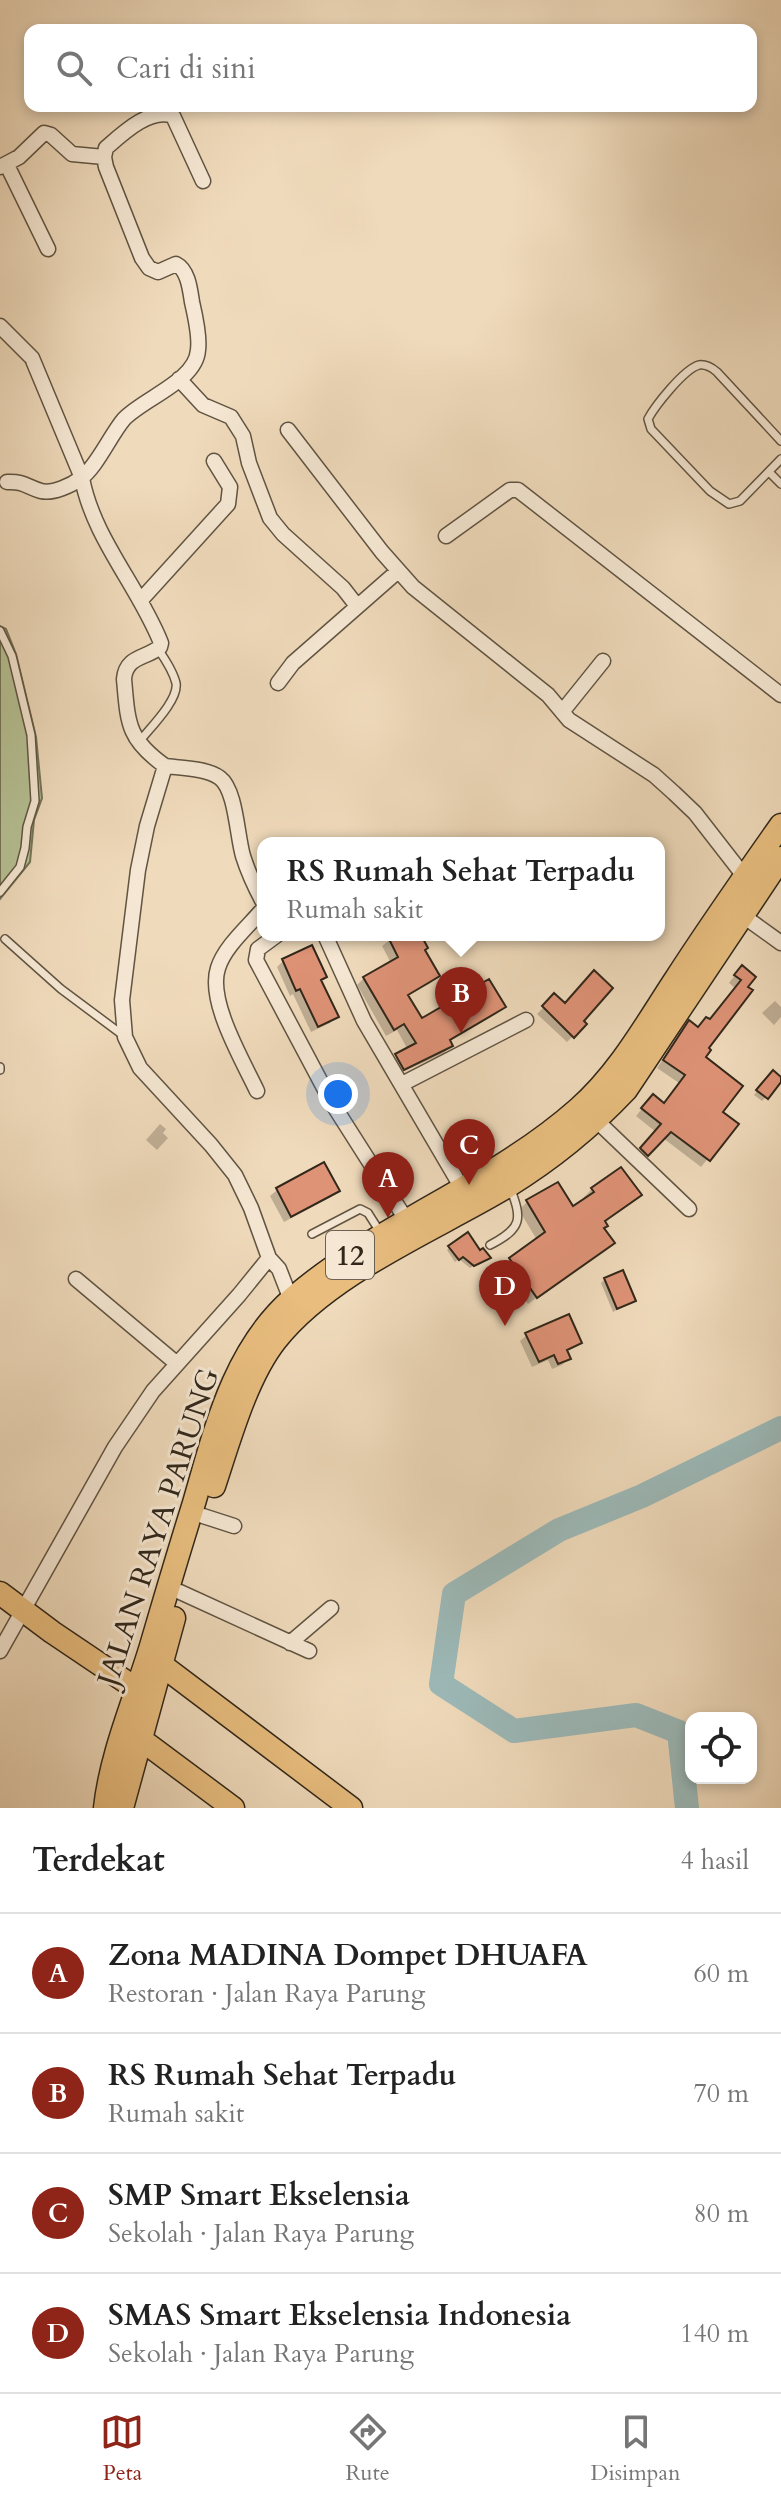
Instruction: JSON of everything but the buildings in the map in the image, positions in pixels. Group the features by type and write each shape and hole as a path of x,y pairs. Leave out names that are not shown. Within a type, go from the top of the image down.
{"main road":[{"name":"JALAN RAYA PARUNG","path":"105,1808 242,1404 276,1340 320,1298 422,1232 579,1108 620,1064 733,862 781,825"},
{"name":"JALAN RAYA PARUNG","path":"155,1661 222,1408 244,1361 264,1330 291,1300 341,1261 382,1235 407,1221 467,1197 509,1185 597,1121 626,1090 781,858"},
{"path":"0,1593 144,1694"},
{"path":"155,1661 351,1808"},
{"name":"JALAN RAYA PARUNG","path":"122,1808 132,1732"},
{"path":"132,1732 233,1808"}],"street":[{"path":"7,482 51,491 82,478 134,409 179,379 198,353 199,339 183,269 178,264 158,272 146,264 109,175 104,157 106,148 150,116 170,114 203,181"},
{"path":"48,249 3,166 44,133 51,135 72,154 104,157"},
{"path":"0,326 32,358 97,522 160,642 158,649 131,661 124,671 131,733 138,744 165,766 213,774 224,781 242,853 257,890"},
{"path":"179,379 203,405 231,417 243,436 249,463 270,518 283,534 343,588 357,606"},
{"path":"288,430 398,571 440,611 548,695 569,720 664,784 695,813 733,862"},
{"path":"140,601 228,504 230,487 214,461"},
{"path":"446,536 510,490 518,490 781,695"},
{"path":"278,683 293,663 398,571"},
{"path":"562,712 603,661"},
{"path":"165,766 138,870 122,1000 125,1037 140,1068 235,1175 291,1300"},
{"path":"742,915 781,943"},
{"path":"257,916 224,955 215,983 231,1034 257,1091"},
{"path":"269,941 258,949 256,960 332,1103 407,1221"},
{"path":"328,941 364,1021 467,1197"},
{"path":"402,1084 526,1020"},
{"path":"597,1121 689,1209"},
{"path":"0,1651 25,1613 115,1447 153,1391 239,1295 274,1263"},
{"path":"76,1279 176,1363"},
{"path":"203,1516 234,1526"},
{"path":"180,1592 309,1651"},
{"path":"290,1643 331,1608"}],"lane":[{"path":"781,441 707,365 691,369 649,417 651,429 710,491 725,502 734,504 740,501 781,459"},
{"path":"769,472 781,484"},
{"path":"0,631 12,656 31,735 35,801 20,867 0,892"},
{"path":"138,744 168,706 175,692 176,683 158,649"},
{"path":"5,939 51,981 125,1037"},
{"path":"490,1245 519,1222 518,1209 509,1185"},
{"path":"312,1234 360,1209 368,1213 382,1235"}],"green space":[{"path":"0,626 6,629 16,654 36,737 42,798 34,820 30,862 0,899"}],"waterway":[{"path":"687,1808 679,1732 636,1715 514,1731 441,1684 454,1594 559,1530 642,1496 781,1428"}],"place":[{"name":"RS Rumah Sehat Terpadu","path":"461,1033"},
{"name":"SMP Smart Ekselensia","path":"469,1185"},
{"name":"Zona MADINA Dompet DHUAFA","path":"388,1218"},
{"name":"SMAS Smart Ekselensia Indonesia","path":"505,1326"}]}
